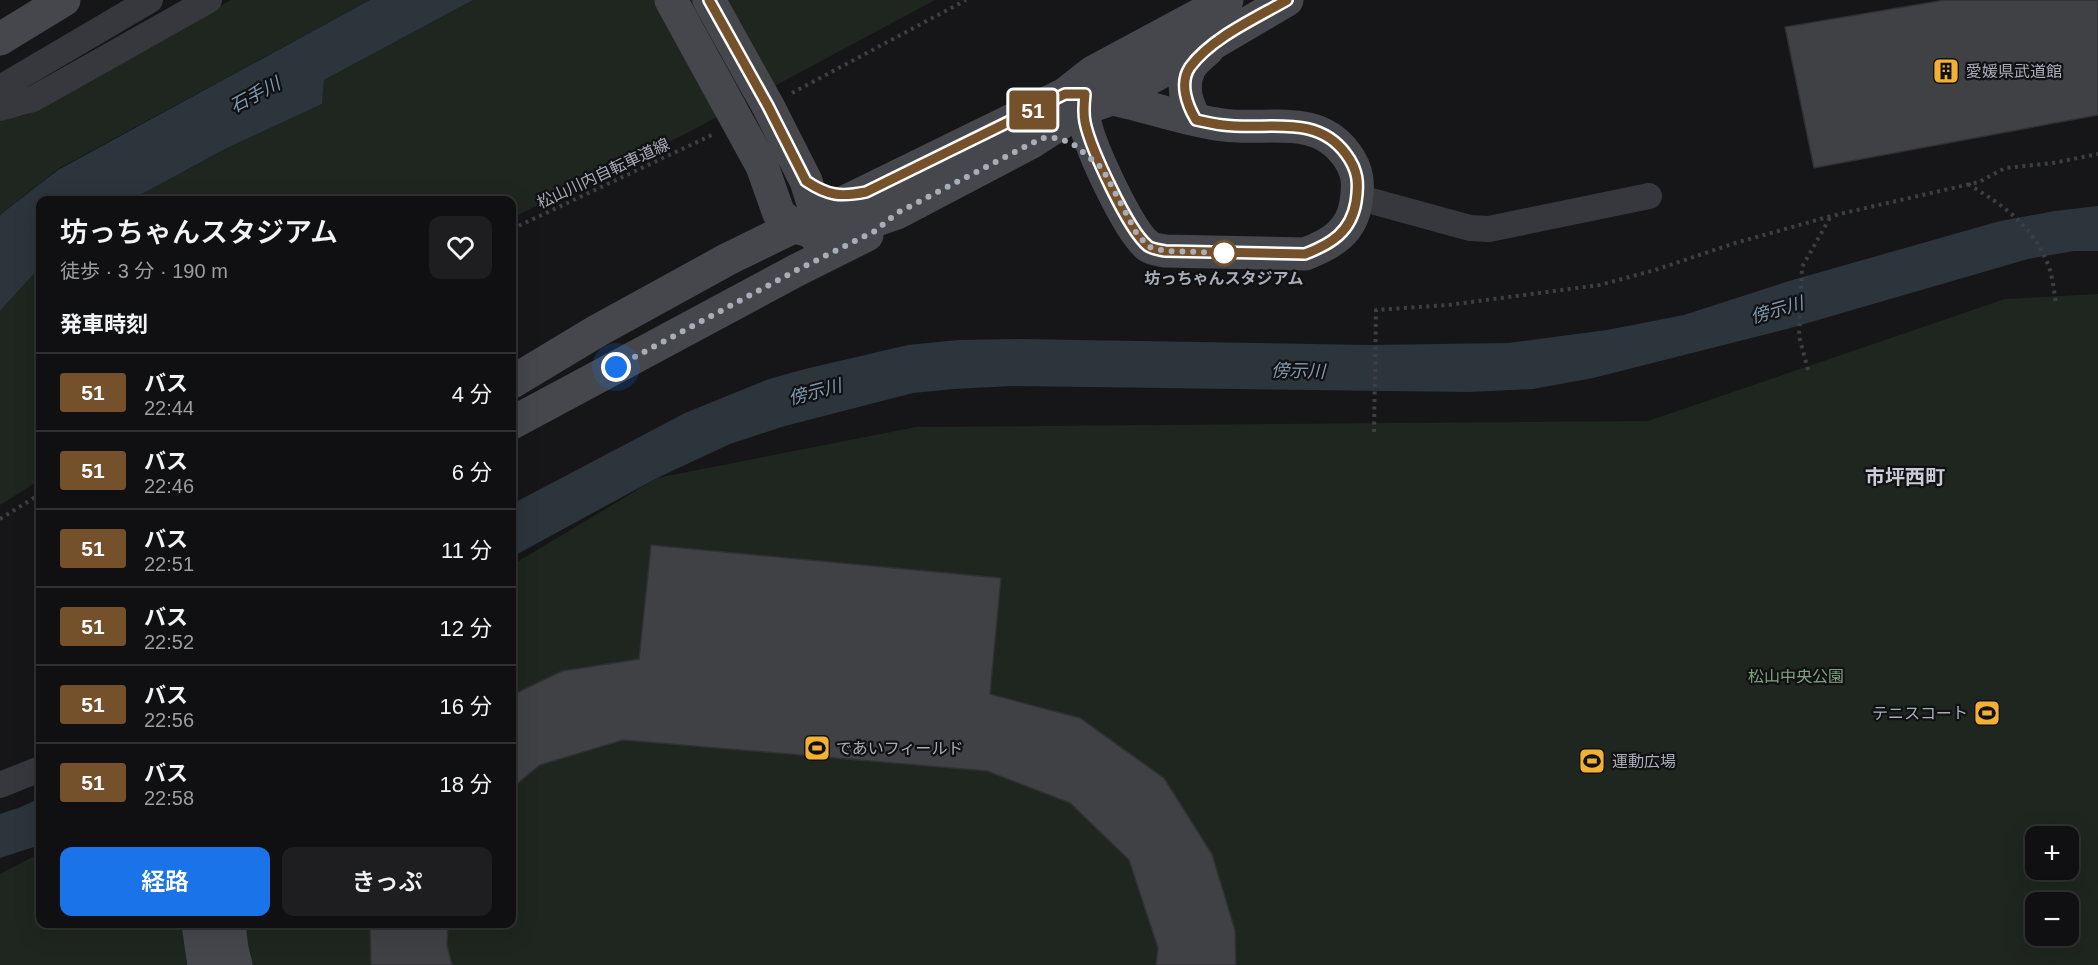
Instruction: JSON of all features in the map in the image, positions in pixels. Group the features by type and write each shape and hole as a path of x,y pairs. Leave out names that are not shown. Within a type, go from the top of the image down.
{"street":[{"path":"0,39 64,0"},
{"path":"0,88 150,0"},
{"path":"0,108 33,99 209,0"},
{"path":"671,0 762,166 779,214 810,225 848,230 897,213 1042,138 1057,138 1072,143 1102,168"},
{"path":"709,0 806,181 810,225 797,270"},
{"path":"1032,142 1088,93 1227,0"},
{"path":"516,380 597,331 728,259 810,225 866,192 1088,93 1214,43 1287,0"},
{"path":"1196,120 1189,107 1184,86 1189,68 1214,43"},
{"path":"1088,93 1224,126 1293,126 1318,131 1337,142 1354,165 1359,184 1356,207 1343,232 1326,246 1305,254 1165,251 1149,247 1137,234 1102,168 1085,124 1088,93"},
{"path":"728,259 749,237 761,217 764,190 762,166"},
{"path":"806,181 831,194 849,195 866,192"},
{"path":"1357,197 1470,228 1489,229 1649,196"},
{"path":"516,421 797,270 875,231 897,213"},
{"path":"0,785 36,771"},
{"path":"199,928 204,965"},
{"path":"229,928 236,965"}],"path":[{"path":"801,89 966,0"},
{"name":"松山川内自転車道線","path":"516,227 704,140"},
{"path":"1374,432 1376,310 1448,305 1600,285 1831,216 1979,182 2005,168 2053,163 2098,154"},
{"path":"1968,184 2007,208 2034,236 2049,268 2056,304"},
{"path":"1808,370 1799,336 1802,267 1831,216"},
{"path":"0,519 36,496"}],"green space":[{"path":"231,0 370,0 58,169 0,215 0,119 27,115"},
{"path":"473,0 935,0 685,134 516,216 516,196 138,196 225,149 322,104 324,80"},
{"path":"36,271 36,482 0,505 0,311"},
{"name":"松山中央公園","path":"2098,294 2098,965 0,965 0,874 36,855 36,928 516,928 516,563 657,478 916,427 1648,421 2005,299"}],"water":[{"name":"石手川","path":"370,0 473,0 324,80 322,104 225,149 138,196 36,196 36,271 0,311 0,215 58,170"},
{"name":"傍示川","path":"2098,206 2098,251 2074,251 2028,259 1787,329 1593,378 1533,389 1469,392 1012,386 913,393 785,426 730,444 657,478 516,555 516,502 685,413 769,379 908,345 958,340 1020,339 1369,345 1508,343 1607,330 1684,315 1789,281 2000,221"},
{"path":"36,800 36,846 0,858 0,814"}],"building":[{"name":"愛媛県武道館","path":"1945,0 2098,0 2098,115 1814,168 1785,27"},
{"path":"651,545 1001,578 990,694 1080,718 1164,778 1212,854 1235,930 1236,965 1156,965 1158,948 1129,860 1070,803 987,771 623,740 540,765 516,785 516,693 562,671 639,659"},
{"path":"370,928 448,928 447,945 452,965 371,965"}],"bus line":[{"name":"51","path":"709,0 768,106 806,181 817,189 831,194 849,195 866,192 1065,94 1085,94 1083,109 1085,124 1102,168 1137,234 1149,247 1165,251 1305,254 1326,246 1343,232 1356,207 1359,184 1354,165 1337,142 1318,131 1293,126 1224,126 1196,120 1189,107 1184,86 1189,68 1214,43 1287,0"}],"place":[{"name":"愛媛県武道館","path":"1946,71"},
{"name":"坊っちゃんスタジアム","path":"1224,253"},
{"name":"テニスコート","path":"1987,713"},
{"name":"であいフィールド","path":"817,748"},
{"name":"運動広場","path":"1592,761"}],"district":[{"name":"市坪西町","path":"1905,477"}],"route":[{"path":"616,367 875,231 897,213 1042,138 1057,138 1072,143 1102,168 1137,234 1149,247 1165,251 1231,253 1224,253"}]}
